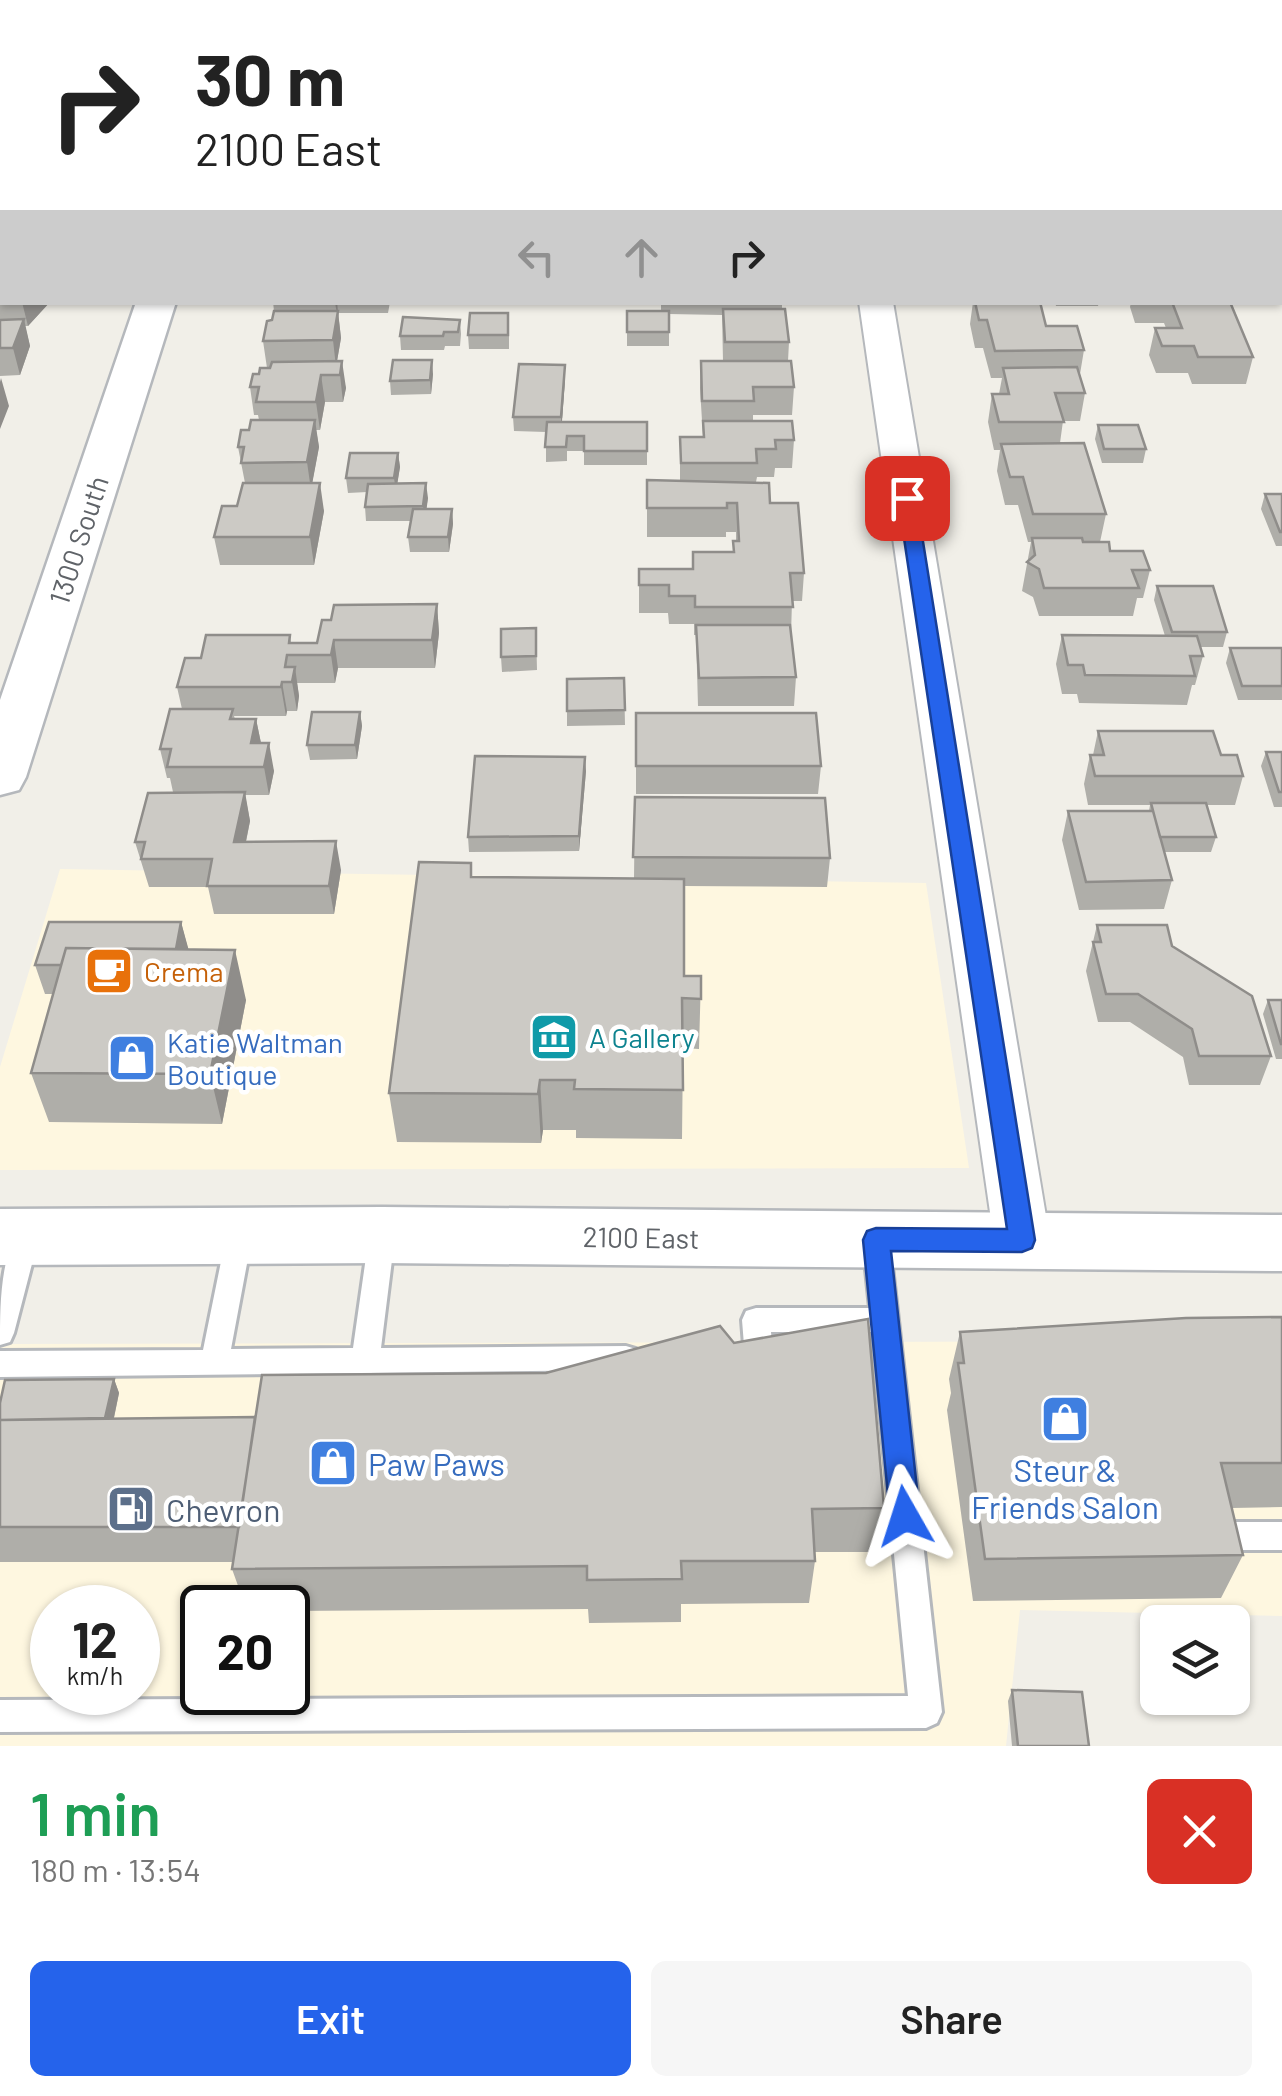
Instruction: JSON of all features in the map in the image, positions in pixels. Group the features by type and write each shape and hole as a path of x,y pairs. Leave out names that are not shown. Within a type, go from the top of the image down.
{"street":[{"name":"1300 South","path":"0,777 155,305"},
{"path":"876,305 1022,1240"},
{"name":"2100 East","path":"13,1237 382,1235 1282,1243"}],"lane":[{"path":"216,1361 239,1235"},
{"path":"365,1361 382,1235"},
{"path":"0,1333 13,1237"},
{"path":"0,1716 926,1712 876,1240"},
{"path":"721,1356 759,1356 756,1320 884,1320"},
{"path":"0,1364 645,1358"},
{"path":"1231,1536 1282,1536"}],"shaded area":[{"path":"60,869 926,883 969,1168 0,1170 0,1067"},
{"path":"1282,1341 1282,1616 1250,1615 1250,1605 1140,1605 1140,1613 1020,1610 1006,1746 0,1746 0,1344"}],"building":[{"path":"976,305 1041,305 1046,326 1077,326 1084,350 995,351 987,320 979,320"},
{"path":"1173,305 1231,305 1253,357 1198,357 1194,346 1162,346 1155,328 1182,328"},
{"path":"723,309 785,309 789,342 725,342"},
{"path":"274,311 338,311 333,340 263,341 267,321 272,320"},
{"path":"627,311 669,311 669,332 627,332"},
{"path":"470,313 508,313 508,335 468,335"},
{"path":"403,317 460,320 458,332 444,332 443,336 400,336"},
{"path":"24,319 13,348 0,348 0,320"},
{"path":"393,360 432,360 430,380 390,381"},
{"path":"342,361 340,375 321,375 316,402 256,402 259,387 250,387 253,374 259,374 260,368 270,368 272,362"},
{"path":"701,361 791,361 794,387 753,387 754,401 702,401"},
{"path":"519,364 565,365 561,417 513,417"},
{"path":"1077,367 1085,393 1055,393 1064,422 999,422 992,394 1009,394 1003,368"},
{"path":"251,420 315,420 307,462 241,463 241,430 249,430"},
{"path":"703,421 792,421 794,440 775,440 776,449 756,449 757,463 681,463 680,437 704,437"},
{"path":"547,422 647,422 647,451 584,451 584,436 567,436 566,447 545,447"},
{"path":"1098,425 1138,425 1146,449 1104,449"},
{"path":"1084,443 1106,514 1033,514 1023,477 1010,477 1001,444"},
{"path":"350,453 398,453 394,478 346,478"},
{"path":"647,480 769,483 770,503 798,503 804,573 790,573 793,607 695,607 695,596 669,596 669,585 639,585 639,569 693,569 693,552 734,552 733,541 739,541 737,503 727,503 727,508 647,508"},
{"path":"243,483 320,483 310,537 214,537 222,506 237,506"},
{"path":"426,483 423,506 365,507 368,484"},
{"path":"1265,494 1282,494 1282,532 1280,532"},
{"path":"413,509 452,509 448,537 408,537"},
{"path":"1032,538 1082,538 1083,542 1109,542 1110,551 1143,551 1150,570 1132,570 1139,588 1044,588 1039,569 1027,562 1035,555"},
{"path":"1157,586 1213,586 1227,632 1172,632"},
{"path":"437,604 432,640 334,640 331,655 287,655 285,667 295,667 292,682 282,682 281,687 177,687 185,658 201,658 206,635 290,635 289,643 317,643 322,620 331,620 334,605"},
{"path":"696,625 790,625 796,677 699,678"},
{"path":"536,628 536,656 501,657 501,629"},
{"path":"1062,635 1197,636 1203,656 1190,656 1195,676 1085,675 1083,665 1068,665"},
{"path":"1230,648 1282,648 1282,686 1242,686"},
{"path":"624,678 625,710 567,711 567,679"},
{"path":"170,709 233,709 230,719 256,719 251,743 269,743 264,767 167,767 171,749 160,749"},
{"path":"312,712 360,712 355,745 307,745"},
{"path":"636,713 816,713 821,766 636,766"},
{"path":"1098,731 1213,731 1221,755 1237,755 1243,776 1095,776 1090,755 1104,755"},
{"path":"1266,752 1282,752 1282,792 1279,792"},
{"path":"475,756 585,757 579,836 468,837"},
{"path":"245,792 234,842 336,841 329,886 207,886 212,859 141,859 145,842 135,842 148,793"},
{"path":"635,797 825,798 830,858 633,857"},
{"path":"1151,803 1206,803 1216,837 1160,837"},
{"path":"1068,811 1153,811 1172,880 1086,882"},
{"name":"A Gallery","path":"419,862 471,863 471,877 684,879 684,976 701,976 701,999 682,998 683,1090 574,1089 575,1080 540,1080 538,1094 389,1093"},
{"path":"49,922 181,922 176,949 66,948 61,965 35,965"},
{"path":"1097,925 1167,925 1172,946 1252,996 1271,1056 1199,1056 1192,1029 1138,994 1106,994 1093,942 1101,942"},
{"path":"66,948 235,950 210,1074 31,1073"},
{"path":"1268,1000 1282,1000 1282,1044 1281,1044"},
{"path":"1282,1317 1282,1463 1221,1463 1243,1555 985,1559 958,1363 964,1363 960,1332 1186,1318"},
{"path":"868,1319 884,1508 812,1509 815,1561 681,1561 682,1579 587,1580 587,1566 232,1569 262,1375 546,1373 720,1326 734,1343"},
{"path":"114,1379 105,1418 0,1420 5,1380"},
{"name":"Chevron","path":"255,1417 239,1527 0,1527 0,1420"},
{"path":"1012,1690 1082,1692 1089,1746 1018,1746"}],"place":[{"name":"Crema","path":"109,971"},
{"name":"A Gallery","path":"554,1037"},
{"name":"Katie Waltman Boutique","path":"132,1058"},
{"name":"Steur & Friends Salon","path":"1065,1419"},
{"name":"Paw Paws","path":"333,1463"},
{"name":"Chevron","path":"131,1509"}],"route":[{"path":"905,1516 876,1240 1022,1240 907,498"}]}
